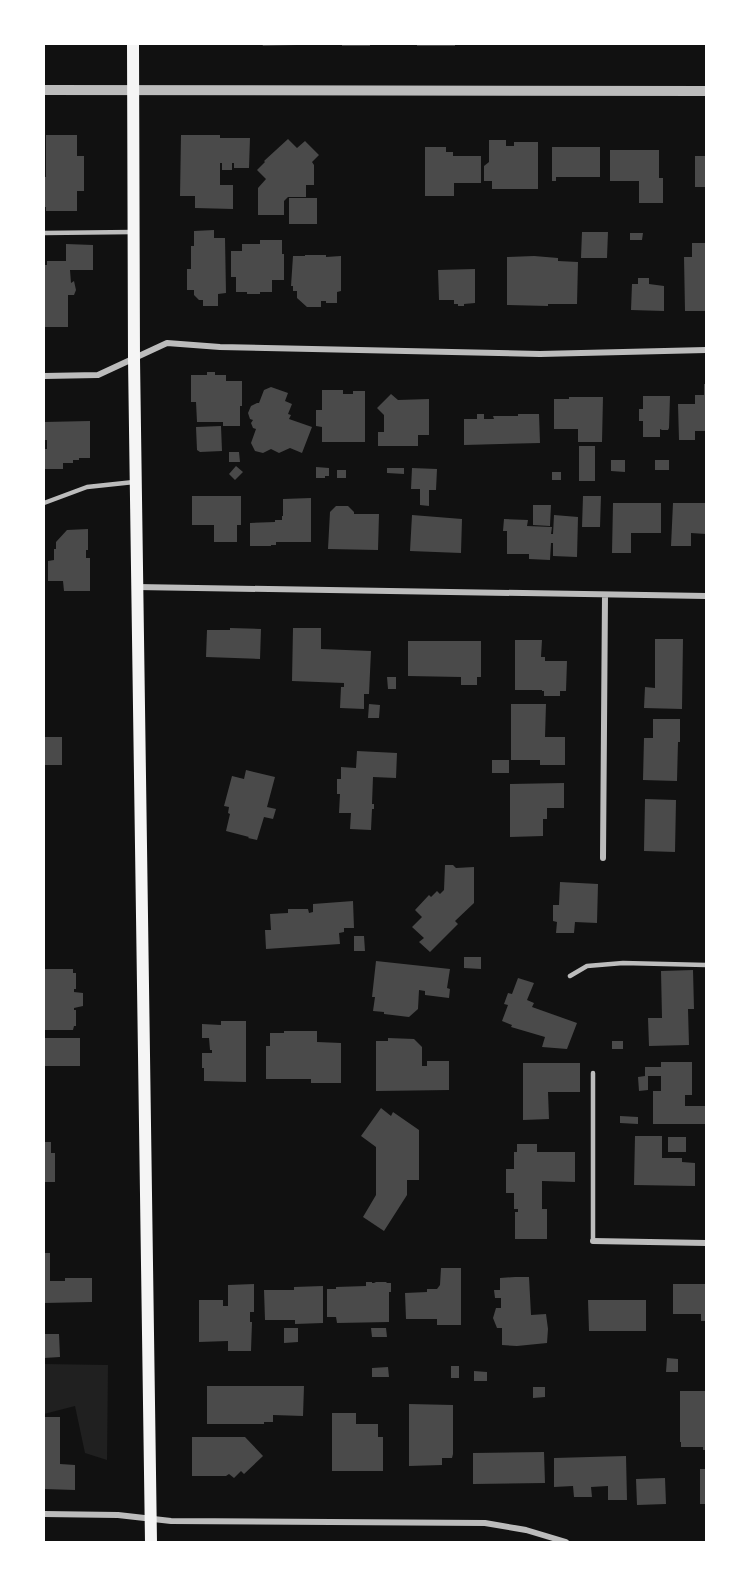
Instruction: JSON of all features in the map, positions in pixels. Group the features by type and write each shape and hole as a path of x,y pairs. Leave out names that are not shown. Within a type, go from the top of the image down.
{"main road":[{"path":"133,44 134,359 151,1542"}],"street":[{"path":"44,90 706,91"},
{"path":"44,376 98,375 166,343 220,347 540,354 706,350"},
{"path":"137,587 706,596"},
{"path":"603,858 605,595"},
{"path":"593,1241 706,1243"},
{"path":"44,1514 118,1515 171,1521 485,1523 526,1530 566,1542"}],"lane":[{"path":"44,232 133,232"},
{"path":"44,503 87,487 136,482"},
{"path":"570,976 587,966 623,963 706,964"},
{"path":"593,1073 593,1241"}],"shaded area":[{"path":"44,1364 108,1365 107,1460 85,1453 75,1406 44,1414"}],"building":[{"path":"262,44 297,44 297,45 263,46"},
{"path":"342,44 370,44 370,46 342,46"},
{"path":"417,44 455,44 455,46 417,46"},
{"path":"46,135 77,135 77,156 84,156 84,191 77,191 77,211 46,211 44,207"},
{"path":"181,135 250,138 249,168 234,168 234,163 232,163 232,170 222,170 222,163 220,163 220,185 233,185 233,209 195,208 195,196 180,196"},
{"path":"288,139 297,148 305,141 319,155 312,162 314,185 306,185 306,197 288,197 284,201 284,215 258,215 258,188 266,179 257,170"},
{"path":"489,140 506,140 506,146 514,146 514,142 538,142 538,189 492,189 492,181 484,181 484,166 489,162"},
{"path":"425,147 446,147 446,152 453,152 453,156 481,156 481,183 454,183 454,196 425,196"},
{"path":"552,147 600,147 600,177 556,177 556,181 552,181"},
{"path":"610,150 659,150 659,178 663,178 663,203 639,203 639,181 610,181"},
{"path":"695,156 706,156 706,187 695,187"},
{"path":"289,198 317,198 317,224 289,224"},
{"path":"214,230 214,238 225,238 226,293 218,294 218,306 203,306 203,300 199,300 194,295 194,290 187,290 187,269 191,269 191,246 194,246 194,231"},
{"path":"582,232 608,232 607,258 581,258"},
{"path":"630,233 643,233 642,240 630,240"},
{"path":"260,240 282,240 284,280 272,280 272,292 247,294 247,292 236,292 236,277 231,277 231,251 242,251 242,244 260,244"},
{"path":"692,243 706,243 706,311 685,311 684,257 692,257"},
{"path":"66,244 93,245 93,270 70,270 71,283 74,281 76,290 74,295 68,295 68,327 44,327 44,265 47,265 47,261 66,261"},
{"path":"293,256 341,256 341,291 337,292 337,303 321,301 321,307 307,307 297,298 297,291 293,291 293,286 291,286"},
{"path":"534,256 578,262 577,304 507,305 507,257"},
{"path":"475,269 475,303 458,306 454,304 454,300 439,300 438,270"},
{"path":"638,278 649,278 649,284 664,286 664,311 631,310 632,284 638,284"},
{"path":"207,372 226,375 226,381 242,381 240,426 223,426 223,422 197,422 196,402 191,402 191,375 207,375"},
{"path":"704,384 706,384 706,431 695,431 695,440 679,440 678,404 695,404 695,395 704,395"},
{"path":"271,387 288,393 285,401 292,404 288,414 291,415 289,419 312,427 302,453 290,448 279,453 271,449 263,453 255,451 251,443 256,429 253,428 251,423 253,420 250,419 248,413 251,406 259,403 264,390"},
{"path":"322,390 343,390 343,394 365,391 365,442 322,442 322,427 316,426 316,410 322,410"},
{"path":"391,394 398,400 429,399 429,435 418,435 418,446 378,446 378,432 384,432 384,415 377,408"},
{"path":"643,396 670,396 669,428 668,430 660,429 660,437 643,437 643,421 639,421 639,409 643,409"},
{"path":"569,397 603,397 602,442 578,442 578,429 554,429 554,399 569,399"},
{"path":"477,414 484,414 484,419 494,419 493,416 539,414 540,443 464,445 464,419 477,419"},
{"path":"90,421 90,458 79,458 79,460 73,460 73,463 63,463 63,469 44,469 44,449 47,449 47,440 44,440 44,422"},
{"path":"221,426 222,451 200,452 197,450 196,427"},
{"path":"579,446 595,446 595,481 579,481"},
{"path":"229,452 239,452 240,462 229,462"},
{"path":"611,460 625,460 625,472 611,471"},
{"path":"655,460 669,460 669,470 655,470"},
{"path":"236,466 243,472 235,480 229,474"},
{"path":"316,467 329,468 329,476 316,478"},
{"path":"387,468 404,468 404,474 387,473"},
{"path":"412,468 437,469 436,490 429,490 429,506 420,505 420,489 411,489"},
{"path":"337,470 346,470 346,478 337,478"},
{"path":"552,472 561,472 561,480 552,480"},
{"path":"192,496 241,496 241,525 237,525 237,542 214,542 214,525 192,525"},
{"path":"583,496 601,496 600,527 582,527"},
{"path":"311,498 311,542 276,542 276,545 271,546 250,546 250,523 282,520 283,499"},
{"path":"613,503 661,503 661,533 631,533 631,553 612,553"},
{"path":"673,503 706,503 706,534 691,533 691,546 671,546"},
{"path":"533,505 551,505 550,526 533,525"},
{"path":"336,506 348,506 354,514 379,514 378,550 328,549 330,512"},
{"path":"412,515 462,519 461,553 410,551"},
{"path":"554,515 578,517 577,557 553,556 553,543 551,543 550,560 529,559 529,554 507,554 507,531 503,531 504,519 528,520 527,526 552,527 551,534 553,534"},
{"path":"88,529 86,558 90,558 90,591 64,591 63,581 48,581 48,561 54,560 56,542 67,530"},
{"path":"230,628 261,629 260,659 206,657 207,630 230,630"},
{"path":"293,628 321,628 321,649 371,651 369,694 364,694 364,709 340,708 341,687 344,687 344,683 292,681"},
{"path":"655,639 683,639 682,709 644,708 645,687 655,688"},
{"path":"515,640 542,640 541,657 545,657 545,661 567,661 566,691 560,691 560,696 544,696 542,690 515,690"},
{"path":"408,641 481,641 481,677 477,677 477,685 461,685 461,677 408,676"},
{"path":"387,677 396,677 396,689 388,689"},
{"path":"369,704 380,705 379,718 368,718"},
{"path":"511,704 546,704 545,737 565,737 565,765 540,765 540,760 511,760"},
{"path":"653,719 680,719 677,781 643,780 644,738 653,738"},
{"path":"44,737 62,737 62,765 44,765"},
{"path":"357,751 397,753 396,778 373,777 372,804 374,804 374,809 372,809 371,830 350,829 351,813 339,813 340,794 337,794 337,779 341,779 341,767 356,768"},
{"path":"492,760 509,760 509,773 492,773"},
{"path":"246,770 275,777 267,807 276,809 273,819 264,817 257,840 226,831 230,814 228,813 229,807 224,806 232,776 244,779"},
{"path":"564,783 564,808 547,808 547,819 543,819 543,836 510,837 510,784"},
{"path":"645,799 676,800 675,852 644,851"},
{"path":"445,865 453,865 456,868 474,867 474,903 455,921 458,924 430,952 419,942 424,938 412,927 422,917 415,910 429,895 431,897 437,891 440,894 444,890"},
{"path":"560,882 598,884 597,923 575,922 574,933 556,933 557,922 553,921 553,905 559,905"},
{"path":"353,901 354,928 344,928 344,932 339,933 340,944 266,949 265,930 271,930 270,914 288,913 288,909 308,909 309,913 313,912 313,904"},
{"path":"354,936 364,936 365,951 354,951"},
{"path":"464,957 481,957 481,969 464,968"},
{"path":"376,961 450,969 447,988 450,989 449,998 425,995 425,991 419,990 418,1009 409,1017 373,1011 375,997 372,997"},
{"path":"44,969 73,969 73,973 76,973 74,992 83,993 83,1006 74,1008 76,1026 73,1030 44,1030"},
{"path":"693,970 694,1009 688,1009 689,1045 649,1046 648,1018 662,1018 661,971"},
{"path":"518,978 534,983 527,1000 534,1003 532,1007 577,1023 567,1049 542,1047 545,1037 511,1027 512,1025 502,1021 508,1005 504,1004 508,993 512,994"},
{"path":"221,1021 246,1021 246,1082 204,1081 202,1053 212,1053 212,1050 210,1050 209,1038 202,1038 202,1024 221,1025"},
{"path":"284,1031 317,1031 317,1042 341,1043 341,1083 311,1083 311,1079 266,1079 266,1046 270,1046 270,1033 284,1033"},
{"path":"44,1038 80,1038 80,1066 44,1066"},
{"path":"388,1038 414,1039 422,1047 422,1066 427,1066 427,1061 449,1061 449,1090 376,1091 376,1041 388,1041"},
{"path":"612,1041 623,1041 623,1049 612,1049"},
{"path":"661,1062 692,1062 692,1095 685,1095 685,1106 705,1106 705,1124 653,1124 653,1091 661,1091 661,1076 648,1076 648,1090 639,1091 638,1077 645,1076 645,1067 661,1067"},
{"path":"523,1063 580,1063 580,1092 548,1092 549,1119 523,1120"},
{"path":"381,1108 391,1116 393,1112 419,1130 419,1180 407,1180 407,1195 384,1231 363,1217 376,1195 376,1147 361,1136"},
{"path":"620,1116 638,1117 638,1124 620,1123"},
{"path":"635,1136 662,1136 662,1158 682,1158 682,1162 695,1163 695,1186 634,1185"},
{"path":"668,1137 686,1137 686,1152 668,1152"},
{"path":"44,1142 51,1142 51,1153 55,1153 55,1182 44,1182"},
{"path":"517,1144 537,1144 537,1152 575,1152 575,1182 542,1181 542,1209 547,1209 547,1239 515,1239 515,1212 518,1212 518,1209 514,1209 514,1193 506,1193 506,1169 514,1169 514,1152 517,1152"},
{"path":"44,1253 50,1253 50,1281 65,1281 65,1278 92,1278 92,1302 44,1303"},
{"path":"441,1268 461,1268 461,1325 437,1325 437,1319 406,1319 405,1293 437,1289 440,1285"},
{"path":"529,1277 531,1315 546,1314 547,1343 502,1345 502,1328 497,1328 493,1318 496,1308 501,1308 501,1298 495,1298 494,1290 500,1290 500,1278"},
{"path":"366,1282 391,1283 389,1322 337,1323 336,1317 327,1317 327,1289 366,1286"},
{"path":"254,1284 254,1312 250,1312 251,1351 228,1351 228,1341 199,1342 199,1300 223,1300 223,1306 228,1306 228,1285"},
{"path":"673,1284 706,1284 706,1321 701,1321 701,1314 673,1314"},
{"path":"323,1286 323,1323 295,1324 295,1320 265,1320 264,1290 294,1290 294,1287"},
{"path":"588,1300 646,1300 646,1331 589,1331"},
{"path":"284,1328 298,1328 298,1342 284,1343"},
{"path":"371,1328 386,1328 387,1337 372,1337"},
{"path":"44,1334 59,1334 60,1357 44,1358"},
{"path":"667,1358 678,1359 678,1372 666,1372"},
{"path":"451,1366 459,1366 459,1378 451,1378"},
{"path":"388,1367 389,1377 372,1377 372,1368"},
{"path":"474,1371 487,1372 487,1381 474,1381"},
{"path":"207,1386 304,1386 303,1416 273,1415 273,1422 264,1422 264,1424 207,1424"},
{"path":"533,1387 545,1387 545,1397 533,1398"},
{"path":"680,1391 706,1391 706,1450 703,1450 703,1447 681,1447"},
{"path":"409,1404 453,1405 453,1454 452,1458 442,1458 442,1465 409,1466"},
{"path":"332,1413 356,1413 356,1424 378,1424 378,1437 383,1437 383,1471 332,1471"},
{"path":"44,1417 60,1417 60,1464 75,1465 75,1490 44,1489"},
{"path":"192,1437 245,1437 263,1456 244,1474 241,1471 234,1478 229,1474 226,1476 192,1476"},
{"path":"544,1452 545,1483 473,1484 473,1453"},
{"path":"626,1456 627,1500 608,1500 608,1486 591,1487 592,1497 574,1497 573,1486 554,1487 554,1458"},
{"path":"700,1469 706,1469 706,1504 700,1504"},
{"path":"665,1478 666,1504 637,1505 636,1479"}]}
